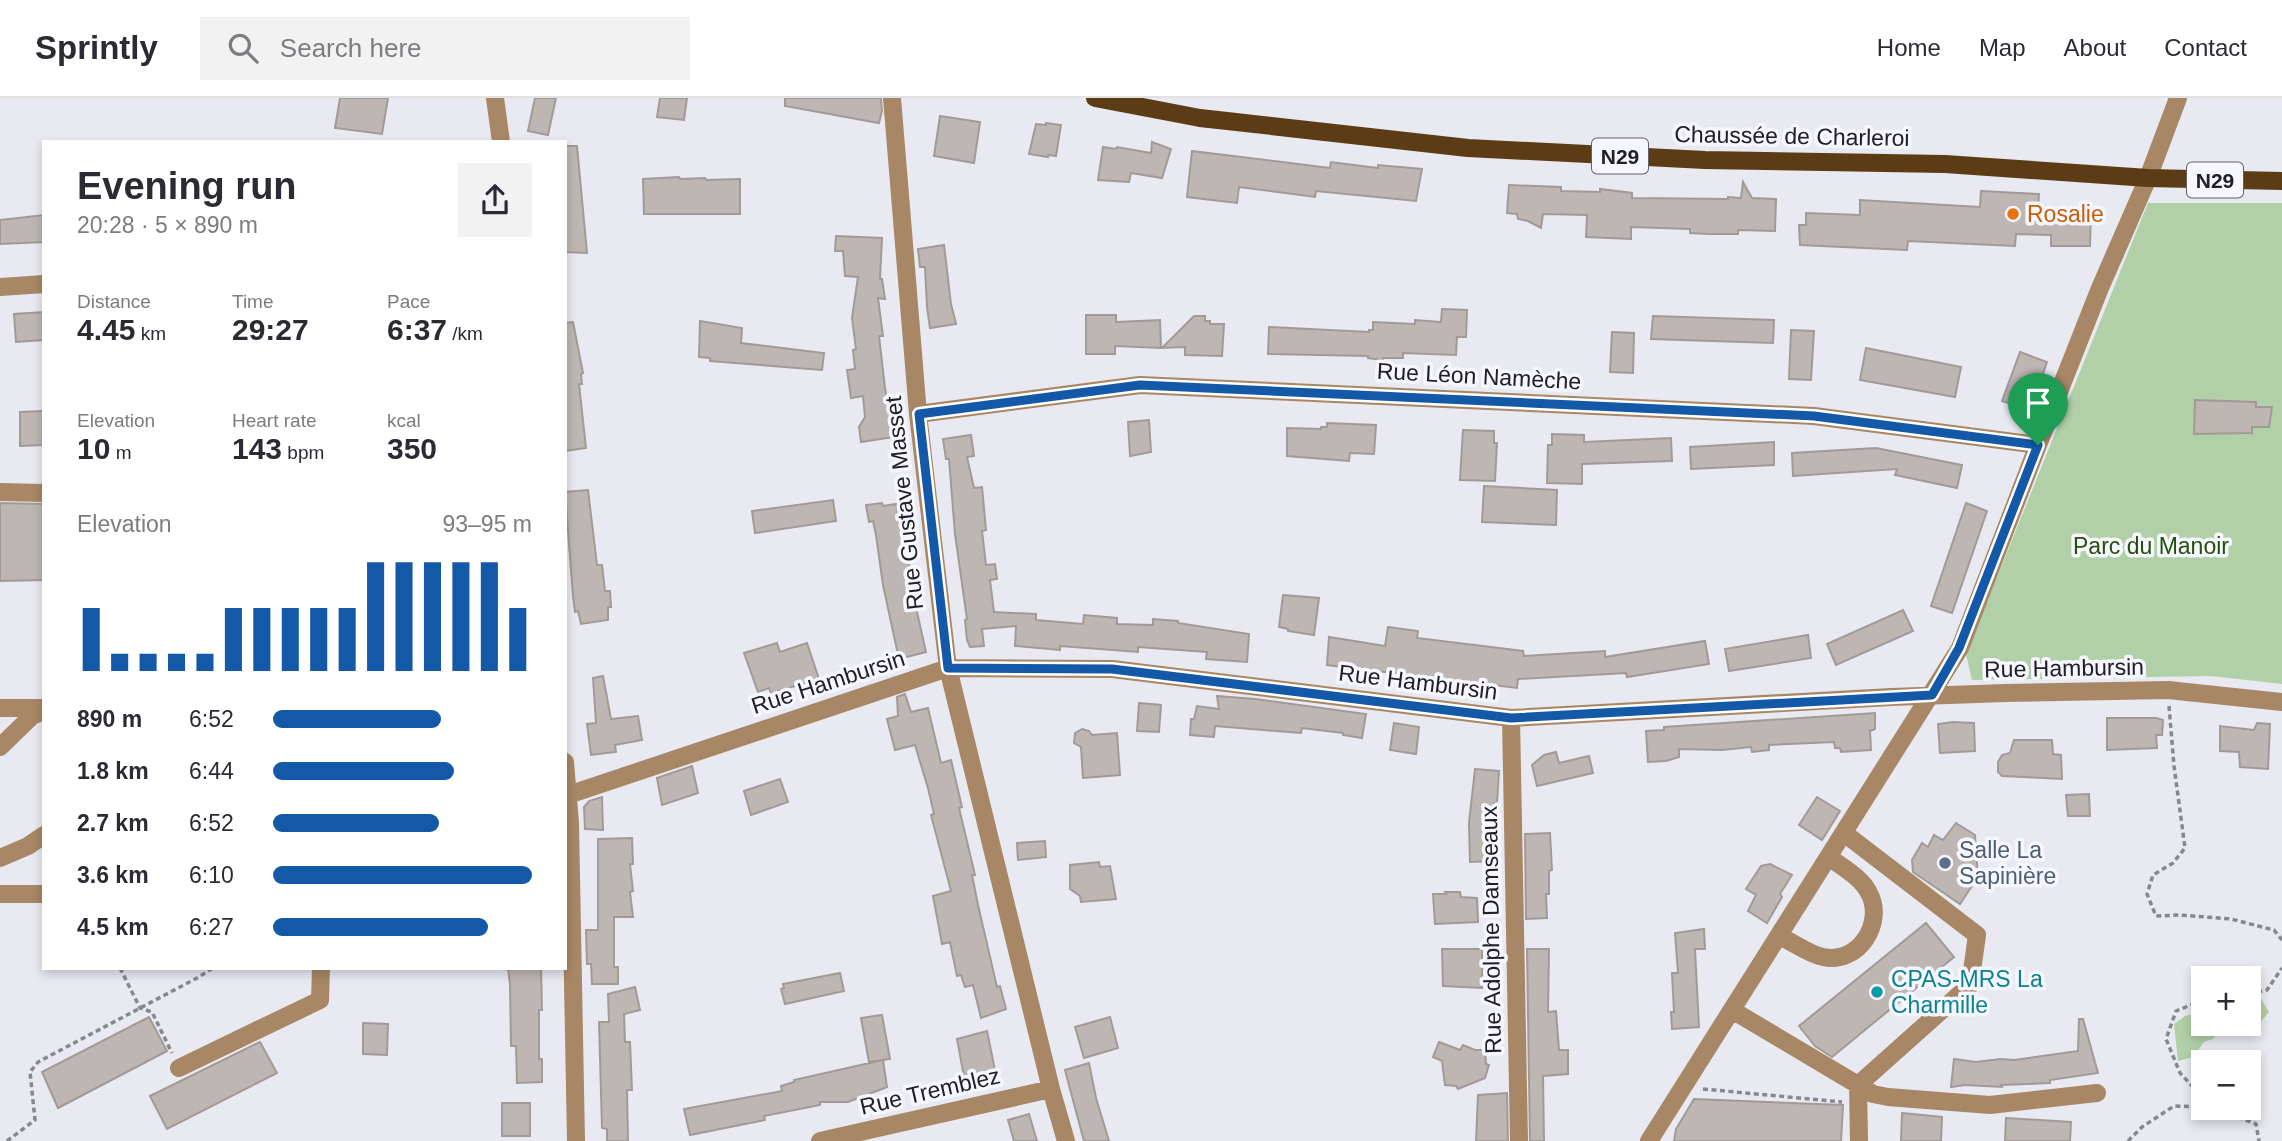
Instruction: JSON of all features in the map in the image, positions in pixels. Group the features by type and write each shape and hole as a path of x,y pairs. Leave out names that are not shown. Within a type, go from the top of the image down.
{"main road":[{"name":"Chaussée de Charleroi","path":"1095,98 1200,118 1468,148 1705,160 1945,164 2148,178 2282,181"}],"street":[{"path":"495,98 501,140"},
{"name":"Rue Gustave Masset","path":"892,98 919,414 948,668 1066,1141"},
{"path":"1649,1141 1932,695 1959,648 2100,288 2148,178 2178,98"},
{"path":"0,287 42,284"},
{"name":"Rue Léon Namèche","path":"919,414 1140,385 1814,416 2038,445"},
{"path":"0,492 42,493"},
{"name":"Rue Hambursin","path":"567,795 948,668 1112,669 1511,718 1932,695 2168,690 2282,702"},
{"path":"0,708 42,710"},
{"path":"0,747 32,716 42,711"},
{"name":"Rue Adolphe Damseaux","path":"1511,718 1519,1141"},
{"path":"567,795 576,1141"},
{"path":"1844,833 1977,936 1970,985 1858,1085"},
{"path":"0,858 28,846 42,836"},
{"path":"1779,936 1824,957 1849,953 1867,938 1874,918 1871,896 1858,878 1829,858"},
{"path":"0,894 42,894"},
{"path":"179,1068 320,1000 321,970"},
{"path":"1732,1010 1873,1094 1990,1105 2097,1093"},
{"path":"1858,1085 1859,1141"},
{"name":"Rue Tremblez","path":"820,1141 1051,1089"}],"path":[{"path":"2168,690 2174,766 2185,848 2172,863 2153,875 2147,894 2156,916 2231,919 2274,930 2282,940"},
{"path":"2261,991 2267,990 2282,968"},
{"path":"121,970 140,1008 152,1012 179,1068"},
{"path":"7,1141 35,1120 30,1072 38,1062 210,970"},
{"path":"2191,1005 2176,1011 2166,1039 2180,1073 2191,1085"},
{"path":"1684,1087 1859,1104"},
{"path":"2128,1141 2142,1127 2174,1106 2191,1107"},
{"path":"2246,1120 2256,1124 2259,1141"}],"green space":[{"name":"Parc du Manoir","path":"2148,203 2282,203 2282,684 2211,676 1972,680 1966,654"},
{"path":"2261,999 2269,1012 2261,1022"},
{"path":"2191,1015 2191,1036 2215,1036 2204,1042 2198,1050 2191,1050 2191,1058 2178,1061 2174,1024"}],"building":[{"path":"340,98 388,98 382,134 335,128"},
{"path":"535,98 556,98 548,135 528,131"},
{"path":"660,98 687,98 684,120 657,117"},
{"path":"785,98 881,98 882,111 879,123 785,106"},
{"path":"940,116 980,122 974,163 934,156"},
{"path":"1036,124 1061,125 1056,156 1029,154"},
{"path":"1152,142 1171,149 1162,178 1131,173 1129,182 1098,180 1103,147 1151,153"},
{"path":"567,146 577,146 587,253 567,252"},
{"path":"1192,151 1330,168 1331,162 1378,168 1378,165 1422,169 1416,201 1316,191 1315,197 1239,187 1237,203 1187,197"},
{"path":"679,177 706,180 740,179 740,214 644,214 643,179"},
{"path":"1743,182 1752,198 1776,199 1775,231 1738,230 1738,234 1709,234 1690,233 1690,229 1631,227 1631,239 1586,237 1587,215 1543,214 1541,228 1518,219 1517,214 1507,213 1509,185 1561,187 1561,191 1600,192 1600,189 1632,193 1632,198 1728,199 1741,198"},
{"path":"1981,191 2039,194 2038,208 2091,211 2090,246 2051,246 2051,235 2016,234 2015,246 1908,241 1907,250 1800,245 1799,225 1806,225 1806,213 1860,215 1860,200 1980,207"},
{"path":"42,215 42,242 0,244 0,220"},
{"path":"836,236 882,238 880,279 885,299 878,298 883,336 879,336 894,437 861,442 859,427 865,417 863,396 851,398 847,370 855,369 853,350 856,349 852,318 858,277 845,276 843,251 835,251"},
{"path":"944,245 956,324 930,328 925,267 920,267 918,249"},
{"path":"1442,309 1467,310 1466,337 1457,337 1456,355 1403,353 1403,358 1383,360 1368,356 1268,354 1269,327 1369,332 1373,330 1373,322 1441,322"},
{"path":"42,312 42,340 16,342 14,314"},
{"path":"1086,315 1116,315 1116,322 1160,320 1161,348 1115,346 1115,354 1086,354"},
{"path":"1194,316 1205,316 1205,321 1210,321 1210,324 1224,324 1222,356 1185,355 1185,347 1162,348"},
{"path":"1653,316 1774,320 1773,343 1651,339"},
{"path":"700,321 742,328 741,343 824,353 822,370 710,361 710,358 699,357"},
{"path":"573,322 583,373 582,384 579,384 586,448 567,451 567,323"},
{"path":"1791,330 1814,331 1811,380 1789,379"},
{"path":"1612,332 1634,333 1633,373 1610,372"},
{"path":"1866,348 1961,367 1955,397 1860,380"},
{"path":"2020,352 2047,362 2027,419 2013,413 2015,405 2002,401"},
{"path":"2195,400 2256,402 2256,407 2272,407 2269,427 2252,427 2252,433 2194,434"},
{"path":"42,411 42,445 20,446 20,412"},
{"path":"1149,420 1151,452 1130,456 1128,422"},
{"path":"1327,423 1376,425 1374,454 1350,453 1349,461 1287,456 1287,428 1321,429 1327,427"},
{"path":"1463,430 1494,431 1494,443 1497,443 1495,481 1460,480"},
{"path":"1552,434 1584,435 1584,442 1671,438 1672,461 1582,464 1582,484 1547,483 1548,445 1552,445"},
{"path":"971,435 974,456 967,457 974,488 982,487 986,530 982,531 986,565 995,564 997,579 990,580 994,612 1036,614 1036,620 1083,624 1084,615 1117,618 1117,624 1153,625 1153,619 1178,621 1249,634 1247,662 1206,659 1207,652 1138,647 1138,652 1060,646 1060,650 1015,646 1016,626 982,629 984,646 970,647 955,534 949,459 946,459 943,439"},
{"path":"1774,442 1774,465 1691,469 1690,447"},
{"path":"1876,448 1962,465 1957,488 1895,475 1897,469 1793,476 1792,453"},
{"path":"1484,486 1557,490 1556,525 1482,522"},
{"path":"588,490 597,565 602,565 605,591 610,591 608,620 581,624 578,611 575,612 567,492"},
{"path":"833,500 836,521 755,533 752,511"},
{"path":"0,503 42,504 42,580 0,581"},
{"path":"882,503 883,506 896,504 899,516 903,516 910,581 926,652 899,659 873,521 869,522 866,505"},
{"path":"1966,503 1987,511 1952,613 1931,606"},
{"path":"1283,595 1319,598 1314,635 1279,627"},
{"path":"1903,610 1913,631 1836,665 1827,644"},
{"path":"1388,627 1418,631 1417,638 1523,651 1524,656 1605,651 1605,657 1705,641 1709,664 1627,677 1626,673 1518,679 1517,688 1327,665 1329,637 1385,646"},
{"path":"1808,635 1811,658 1729,671 1725,649"},
{"path":"777,643 780,652 807,643 819,679 771,693 769,688 758,692 744,653"},
{"path":"603,676 611,719 638,716 642,740 615,745 616,752 591,755 587,724 596,723 593,678"},
{"path":"905,694 911,712 928,708 941,763 951,760 975,875 972,875 978,905 997,987 1000,986 1006,1009 981,1018 973,985 965,987 961,975 957,976 950,942 942,944 933,896 951,891 931,815 934,814 928,788 915,745 895,750 887,719 898,716 897,697"},
{"path":"1217,696 1366,714 1362,738 1302,728 1301,733 1215,726 1214,737 1190,735 1191,719 1194,719 1197,706 1219,709"},
{"path":"1139,703 1161,705 1159,732 1137,731"},
{"path":"1875,713 1875,729 1870,731 1871,750 1841,752 1840,748 1835,748 1834,742 1769,745 1769,750 1752,752 1751,747 1722,750 1679,749 1679,757 1648,762 1646,731 1664,730 1664,727"},
{"path":"2107,718 2163,720 2162,735 2156,735 2157,748 2107,750"},
{"path":"1394,723 1419,727 1416,754 1390,750"},
{"path":"1974,723 1975,751 1940,753 1938,724"},
{"path":"2257,723 2270,724 2268,769 2240,767 2239,752 2220,751 2220,726 2254,730"},
{"path":"1082,729 1092,735 1117,733 1120,775 1083,778 1081,747 1074,743 1075,733"},
{"path":"2014,740 2052,740 2053,754 2061,755 2062,779 2002,776 1998,772 1998,762 2002,755 2010,753"},
{"path":"1556,752 1559,763 1589,756 1593,773 1537,786 1532,765 1544,755"},
{"path":"692,766 698,793 662,805 657,778"},
{"path":"1475,769 1499,771 1497,803 1494,803 1494,861 1470,862 1469,823"},
{"path":"780,779 788,802 751,815 744,791"},
{"path":"2089,794 2090,816 2068,816 2066,795"},
{"path":"602,797 603,830 585,829 584,807 589,801"},
{"path":"1817,797 1840,811 1822,840 1799,825"},
{"name":"Salle La Sapinière","path":"1956,823 1975,835 1978,877 1960,904 1913,872 1912,860 1922,843 1928,847 1934,835 1943,840"},
{"path":"1550,833 1552,870 1549,871 1549,894 1546,894 1547,918 1526,919 1525,834"},
{"path":"632,838 633,864 630,864 633,891 630,892 633,917 614,917 614,967 618,967 618,984 592,984 591,964 587,964 586,930 598,930 598,839"},
{"path":"1045,841 1046,857 1018,860 1017,843"},
{"path":"1099,862 1100,867 1110,866 1116,899 1081,902 1080,896 1070,889 1070,865"},
{"path":"1770,864 1792,875 1767,923 1748,911 1756,895 1746,889 1761,866"},
{"path":"1445,892 1460,892 1461,897 1477,898 1478,922 1435,924 1433,894 1446,894"},
{"name":"CPAS-MRS La Charmille","path":"1926,923 1954,957 1832,1057 1815,1046 1799,1026"},
{"path":"1704,929 1705,949 1695,949 1699,1027 1672,1029 1672,973 1678,973 1675,933"},
{"path":"1442,949 1482,949 1482,988 1443,986"},
{"path":"1527,949 1549,949 1548,1012 1556,1011 1559,1050 1568,1050 1568,1074 1543,1076 1544,1141 1530,1141"},
{"path":"508,970 541,970 539,1059 542,1059 542,1082 517,1083 516,1046 511,1046"},
{"path":"840,973 844,991 785,1004 781,989 784,988 783,984"},
{"path":"635,987 640,1010 624,1014 625,1042 630,1042 632,1090 627,1090 628,1141 607,1141 607,1129 602,1128 599,1022 609,1022 608,994"},
{"path":"882,1015 890,1059 869,1062 861,1018"},
{"path":"149,1017 167,1051 58,1108 42,1072"},
{"path":"1110,1017 1118,1048 1084,1058 1075,1027"},
{"path":"2079,1019 2083,1019 2098,1073 2050,1080 2050,1083 1951,1087 1954,1059 1976,1062 2014,1060 2078,1051"},
{"path":"363,1023 388,1024 387,1055 363,1054"},
{"path":"987,1031 996,1075 965,1082 957,1039"},
{"path":"260,1042 277,1073 167,1129 150,1096"},
{"path":"1439,1042 1460,1050 1463,1045 1475,1050 1485,1050 1486,1064 1489,1065 1485,1078 1458,1089 1456,1086 1445,1085 1442,1061 1433,1057"},
{"path":"883,1060 887,1087 848,1102 820,1102 820,1105 764,1116 765,1120 690,1135 684,1109 782,1091 781,1086 794,1080"},
{"path":"1089,1063 1109,1141 1084,1141 1065,1070"},
{"path":"1507,1093 1508,1141 1476,1141 1478,1095"},
{"path":"1694,1099 1843,1105 1841,1141 1674,1141 1676,1129"},
{"path":"502,1103 530,1103 530,1136 502,1136"},
{"path":"1902,1113 1942,1117 1941,1141 1901,1141"},
{"path":"1029,1114 1037,1141 1014,1141 1008,1120"},
{"path":"2006,1118 2071,1122 2070,1141 2005,1141"}],"place":[{"name":"Rosalie","path":"2013,214"},
{"name":"Salle La Sapinière","path":"1945,863"},
{"name":"CPAS-MRS La Charmille","path":"1877,992"}],"route":[{"path":"1140,385 1814,416 2038,445 1959,648 1932,695 1511,718 1112,669 948,668 919,414 1140,385"}]}
